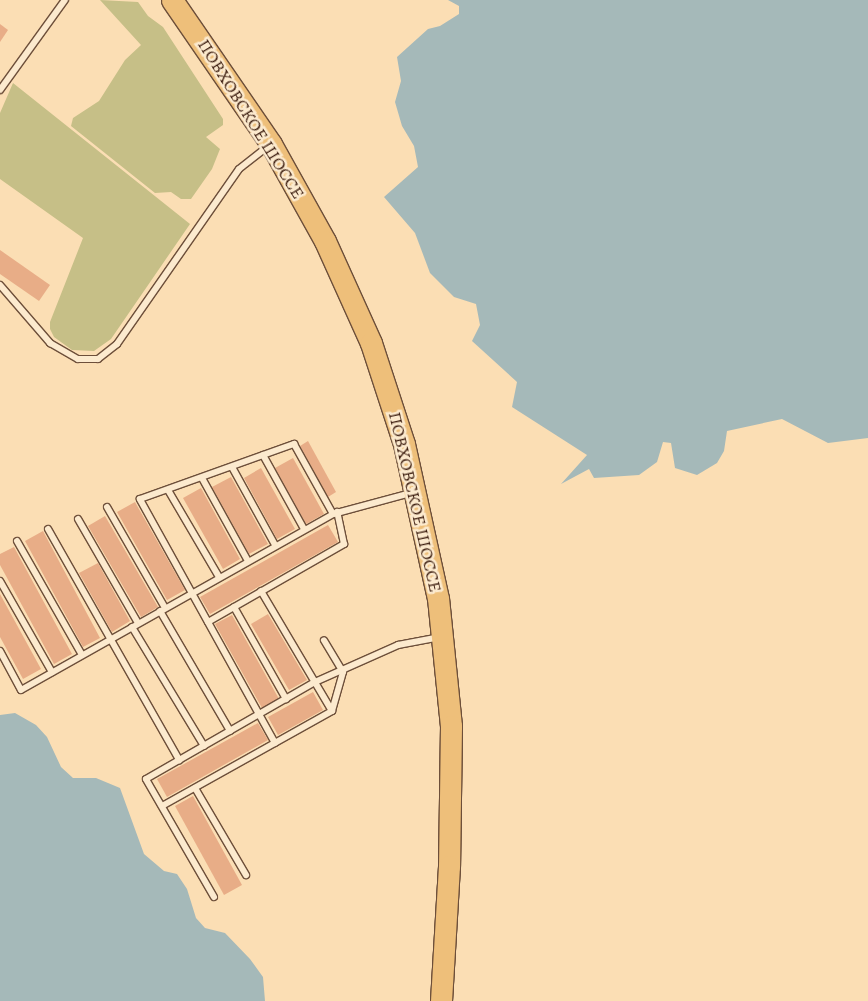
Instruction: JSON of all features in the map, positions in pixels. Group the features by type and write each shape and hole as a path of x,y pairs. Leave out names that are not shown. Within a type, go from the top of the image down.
{"main road":[{"name":"ПОВХОВСКОЕ ШОССЕ","path":"172,0 271,144 325,241 367,334 393,405 417,492 444,636 452,769 441,1001"}],"lane":[{"path":"1,84 65,0"},
{"path":"0,285 50,343 78,359 98,359 117,344 239,169 271,144"},
{"path":"208,622 344,544 335,513 294,444 140,499 208,622 275,743"},
{"path":"263,456 304,529"},
{"path":"232,467 275,545"},
{"path":"202,478 248,561"},
{"path":"168,490 219,577"},
{"path":"0,651 21,690 275,545 335,513 417,492"},
{"path":"107,507 230,731"},
{"path":"78,518 135,625 204,746"},
{"path":"48,529 179,760"},
{"path":"17,541 82,655"},
{"path":"0,581 52,672"},
{"path":"261,591 332,711"},
{"path":"234,607 286,699"},
{"path":"214,897 146,779 315,682 343,672 398,646 444,636"},
{"path":"162,806 332,711 343,672 324,640"},
{"path":"195,788 246,875"}],"shaded area":[{"path":"100,0 138,2 148,16 163,27 223,119 223,125 206,137 220,149 212,169 191,199 181,199 171,192 155,193 71,126 73,118 99,101 125,60 141,45"},
{"path":"448,0 868,0 868,438 828,443 782,419 727,431 724,451 717,463 697,475 675,468 671,443 663,442 657,462 639,475 594,478 589,469 561,484 587,455 512,407 517,382 472,341 480,325 476,304 454,297 430,273 415,233 384,197 418,167 414,146 402,126 395,102 401,81 397,57 428,29 440,26 459,14 459,6"},
{"path":"13,83 190,224 111,339 94,351 72,350 54,337 50,329 50,322 83,238 0,179 0,113"},
{"path":"15,713 36,725 47,737 61,767 73,778 96,778 120,788 144,854 164,871 177,874 187,889 196,918 205,928 225,933 250,959 263,977 265,1001 0,1001 0,715"}],"building":[{"path":"0,24 8,30 0,42"},
{"path":"0,250 50,285 39,301 0,274"},
{"path":"308,441 336,492 328,497 300,446"},
{"path":"293,458 324,514 306,524 275,468"},
{"path":"261,468 295,529 277,539 244,478"},
{"path":"231,477 268,544 249,554 212,487"},
{"path":"201,488 240,559 223,569 183,498"},
{"path":"135,502 185,590 167,600 117,512"},
{"path":"105,516 158,607 141,617 88,526"},
{"path":"328,525 338,542 210,614 200,597"},
{"path":"43,531 100,638 83,647 25,541"},
{"path":"14,547 72,654 54,664 0,565 0,554"},
{"path":"98,563 130,621 112,632 79,573"},
{"path":"0,594 41,669 23,679 0,637"},
{"path":"268,614 307,680 289,690 251,624"},
{"path":"232,615 279,699 262,708 215,624"},
{"path":"313,692 323,710 278,735 268,717"},
{"path":"258,723 268,740 167,797 157,779"},
{"path":"193,796 242,885 224,895 175,806"}]}
